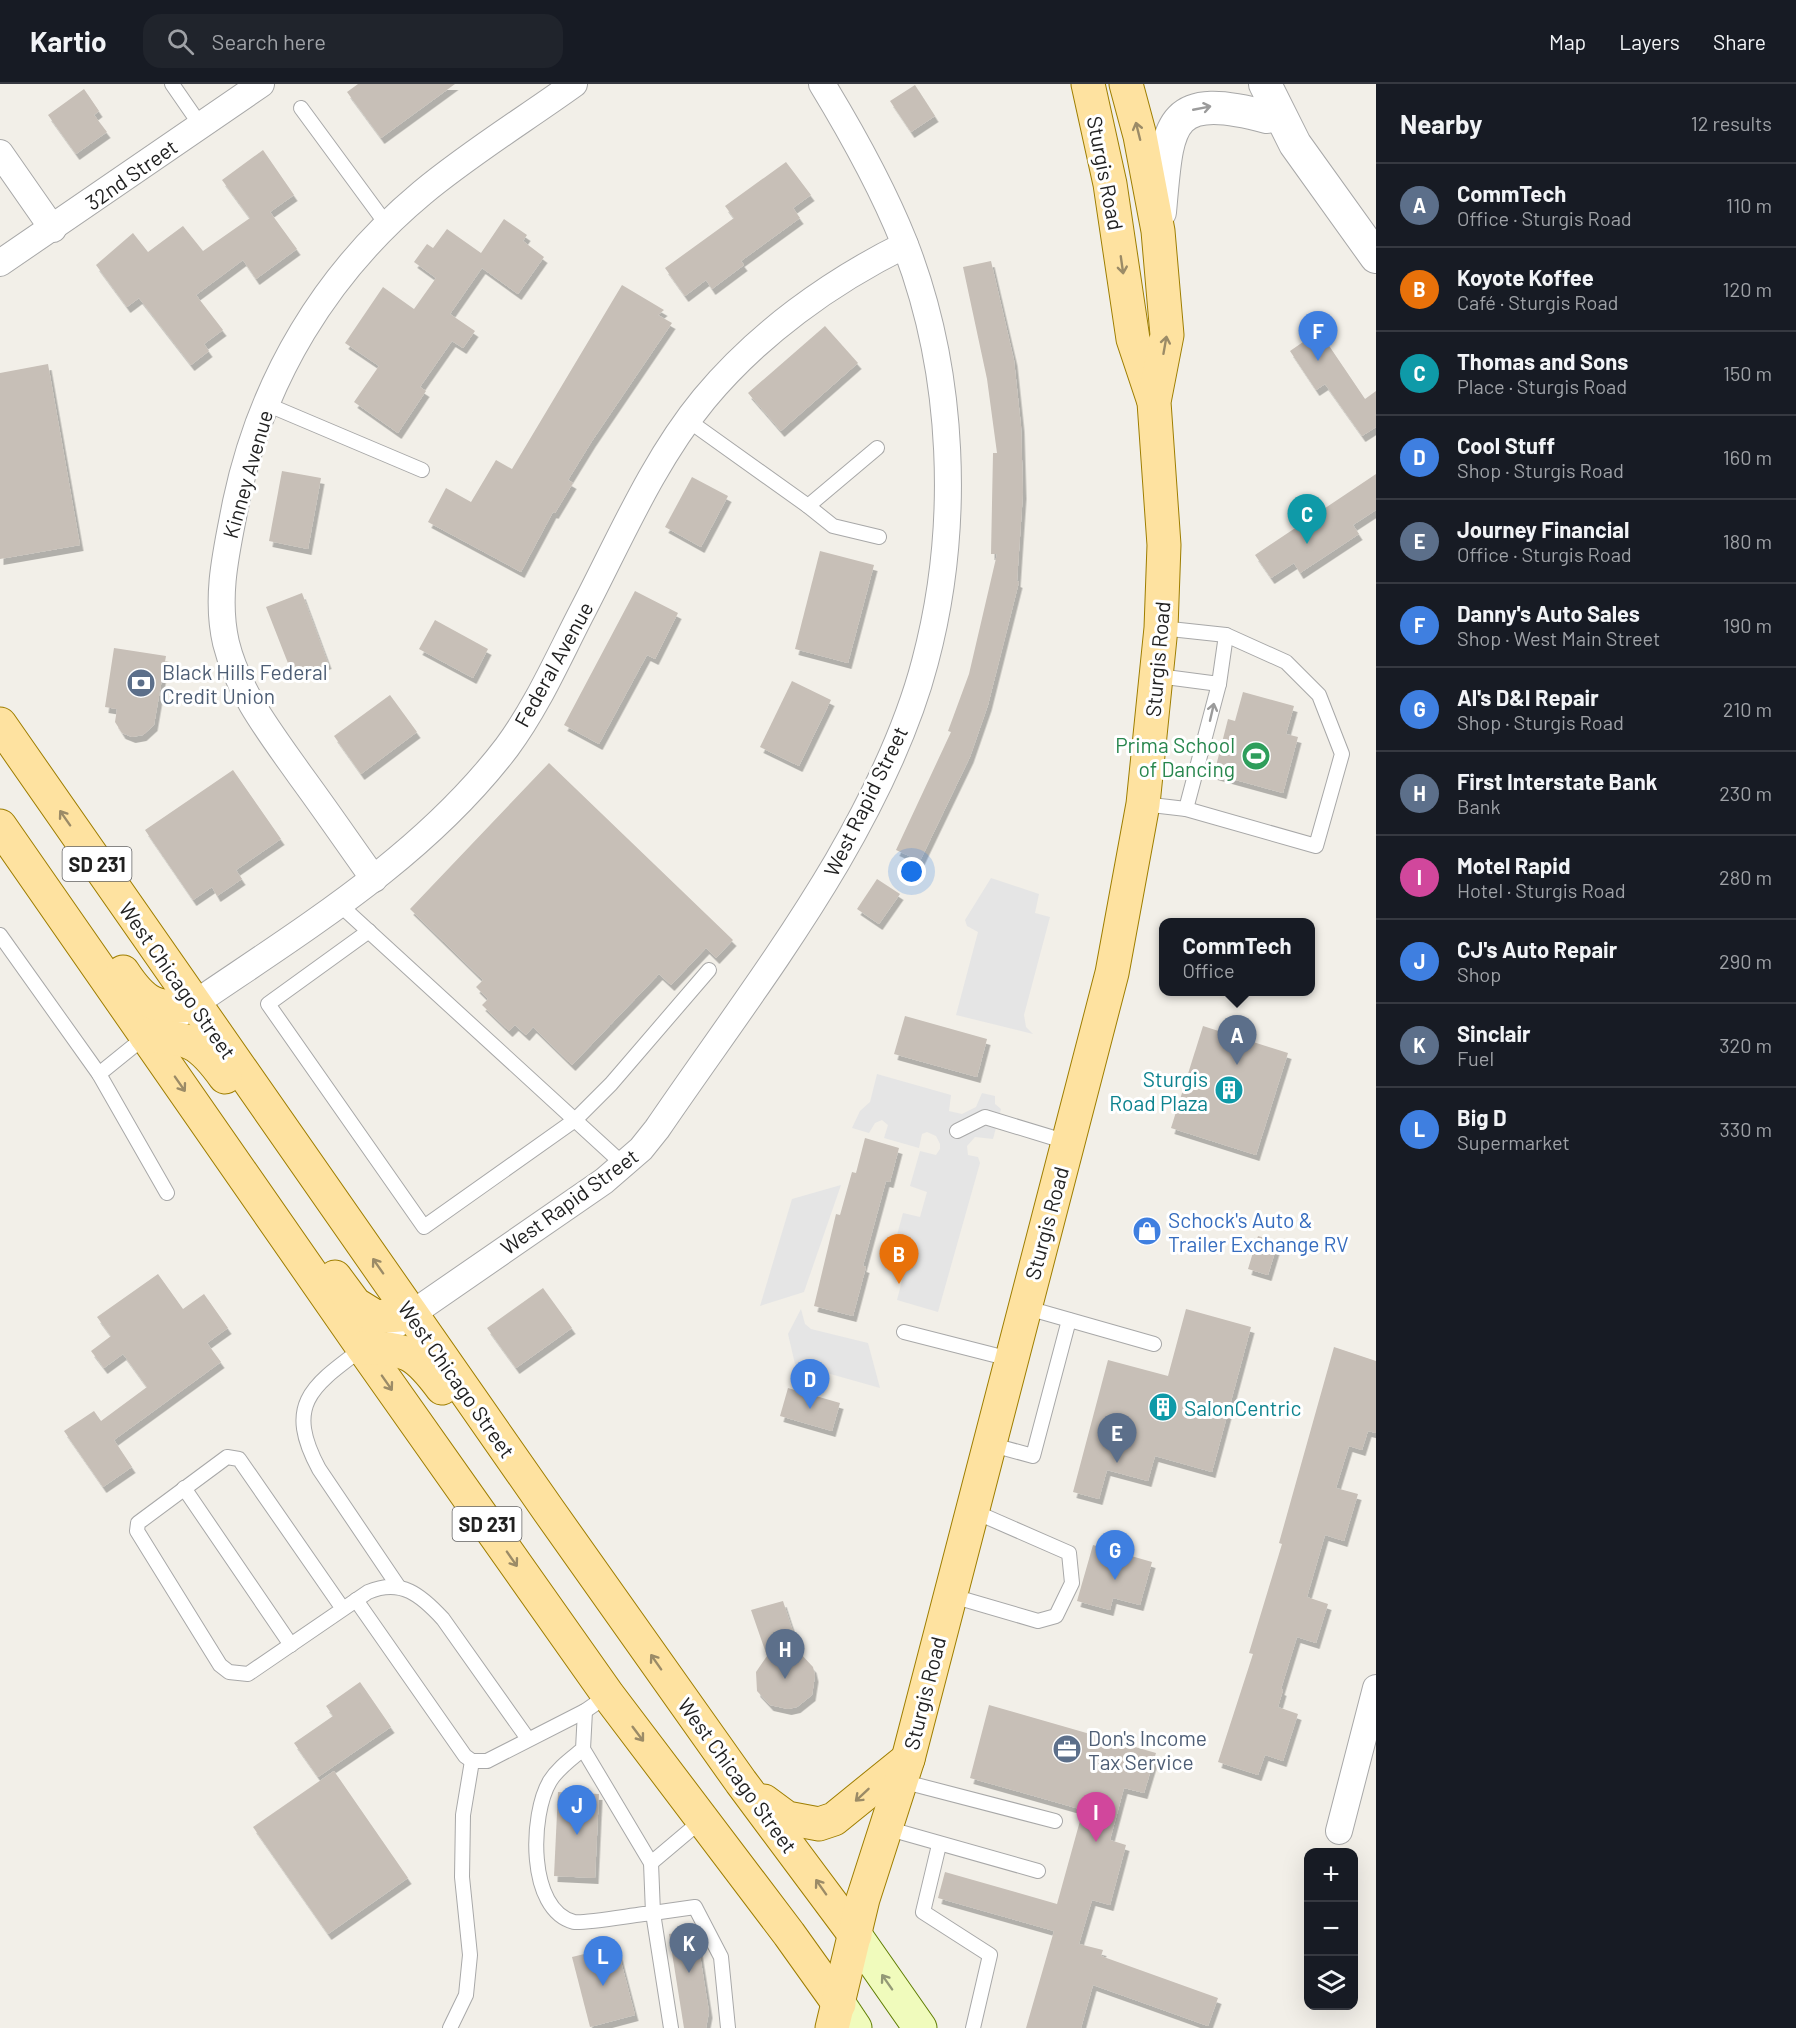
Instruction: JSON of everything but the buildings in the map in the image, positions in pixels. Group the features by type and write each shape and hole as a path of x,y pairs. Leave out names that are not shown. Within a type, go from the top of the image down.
{"main road":[{"name":"Sturgis Road","path":"842,2020 862,1899 904,1770 1112,973 1143,804 1158,676 1164,545 1154,402 1133,339 1110,184 1088,84"},
{"name":"Sturgis Road","path":"1126,84 1140,136 1158,231 1167,335 1154,402"},
{"name":"West Chicago Street","path":"0,724 549,1511 741,1782 855,1935 920,2028"},
{"path":"5,834 82,909 133,987 152,1004 173,1008 194,1004"},
{"name":"SD 231","path":"5,834 363,1348 597,1703 703,1819 842,2020"},
{"path":"146,1036 174,1037 201,1047 273,1144 310,1170"},
{"path":"228,1154 283,1202 355,1304 376,1317 411,1314"},
{"path":"363,1348 389,1348 413,1355 427,1368 485,1448 549,1511"},
{"path":"741,1782 787,1818 819,1824 834,1819 904,1770"}],"street":[{"name":"32nd Street","path":"0,263 53,229 261,84"},
{"name":"Kinney Avenue","path":"374,879 265,724 237,674 226,644 221,615 221,585 240,484 266,404 285,359 304,326 350,265 387,225 424,191 574,84"},
{"name":"West Rapid Street","path":"363,1348 624,1165 657,1129 837,862 884,769 924,665 936,618 947,518 944,414 935,359 920,292 905,245 868,163 822,84"},
{"path":"1221,84 1267,117 1295,144"},
{"path":"1265,84 1295,144 1376,257"},
{"path":"1158,231 1165,155 1169,134 1176,122 1196,108 1210,106 1267,117"},
{"path":"0,153 53,229"},
{"name":"Federal Avenue","path":"146,1036 374,879 412,848 460,803 508,744 533,707 657,470 689,421 729,371 788,319 853,274 905,245"},
{"path":"1339,1831 1372,1720 1376,1688"}],"lane":[{"path":"172,84 201,126"},
{"path":"301,108 387,225"},
{"path":"266,404 422,470"},
{"path":"689,421 833,526 879,537"},
{"path":"808,506 877,448"},
{"path":"1143,804 1186,809 1316,846 1342,754 1319,695 1286,662 1226,634 1161,628"},
{"path":"1186,809 1219,684 1226,634"},
{"path":"1158,676 1219,684"},
{"path":"339,904 624,1165"},
{"path":"369,931 268,1004 424,1227 575,1120 611,1084 709,970"},
{"path":"0,935 99,1074 167,1193"},
{"path":"99,1074 146,1036"},
{"path":"957,1131 985,1118 1067,1142"},
{"path":"1024,1307 1154,1344"},
{"path":"988,1443 1033,1456 1069,1320"},
{"path":"904,1332 1010,1359"},
{"path":"363,1348 315,1388 303,1414 303,1431 308,1449 398,1586 428,1603 443,1619 528,1739"},
{"path":"343,1609 239,1459 227,1457 144,1516 138,1523 137,1531 220,1665 229,1672 248,1674 291,1645 343,1609 356,1600 384,1586 398,1586"},
{"path":"184,1488 291,1645"},
{"path":"949,1595 1038,1621 1056,1616 1072,1583 1069,1553 971,1510"},
{"path":"356,1600 465,1756 472,1761 487,1761 597,1703"},
{"path":"597,1703 583,1749 562,1766 549,1783 537,1821 539,1883 557,1911 575,1922 695,1907 721,1957 728,2028"},
{"path":"583,1749 651,1863 652,1913 671,2028"},
{"path":"450,2028 466,1995 470,1955 462,1877 462,1825 472,1761"},
{"path":"904,1770 1055,1821"},
{"path":"651,1863 703,1819"},
{"path":"886,1828 939,1845 1038,1871"},
{"path":"939,1845 923,1912 990,1955 973,2028"}],"shaded area":[{"path":"991,878 1039,894 1035,913 1050,917 1024,1015 1026,1027 1033,1034 956,1015 978,932 967,926 965,920"},
{"path":"877,1074 951,1095 949,1111 962,1114 976,1107 982,1093 995,1096 995,1104 1001,1109 993,1139 975,1137 967,1146 968,1155 978,1157 980,1163 938,1312 897,1300 904,1273 888,1268 903,1213 920,1217 927,1192 910,1186 920,1151 936,1155 940,1144 936,1136 927,1132 922,1134 919,1148 884,1138 888,1125 882,1120 875,1123 869,1133 852,1128 860,1111 870,1102"},
{"path":"841,1185 804,1292 760,1306 792,1199"},
{"path":"801,1309 805,1324 811,1329 868,1343 880,1388 795,1364 788,1334"}],"place":[{"name":"Danny's Auto Sales","path":"1318,361"},
{"name":"Thomas and Sons","path":"1307,544"},
{"name":"Black Hills Federal Credit Union","path":"141,683"},
{"name":"Prima School of Dancing","path":"1256,756"},
{"name":"CommTech","path":"1237,1065"},
{"name":"Sturgis Road Plaza","path":"1229,1090"},
{"name":"Schock's Auto & Trailer Exchange RV","path":"1147,1231"},
{"name":"Koyote Koffee","path":"899,1284"},
{"name":"SalonCentric","path":"1163,1407"},
{"name":"Cool Stuff","path":"810,1409"},
{"name":"Journey Financial","path":"1117,1463"},
{"name":"Al's D&I Repair","path":"1115,1580"},
{"name":"First Interstate Bank","path":"785,1679"},
{"name":"Don's Income Tax Service","path":"1067,1749"},
{"name":"CJ's Auto Repair","path":"577,1835"},
{"name":"Motel Rapid","path":"1096,1842"},
{"name":"Sinclair","path":"689,1973"},
{"name":"Big D","path":"603,1986"}]}
